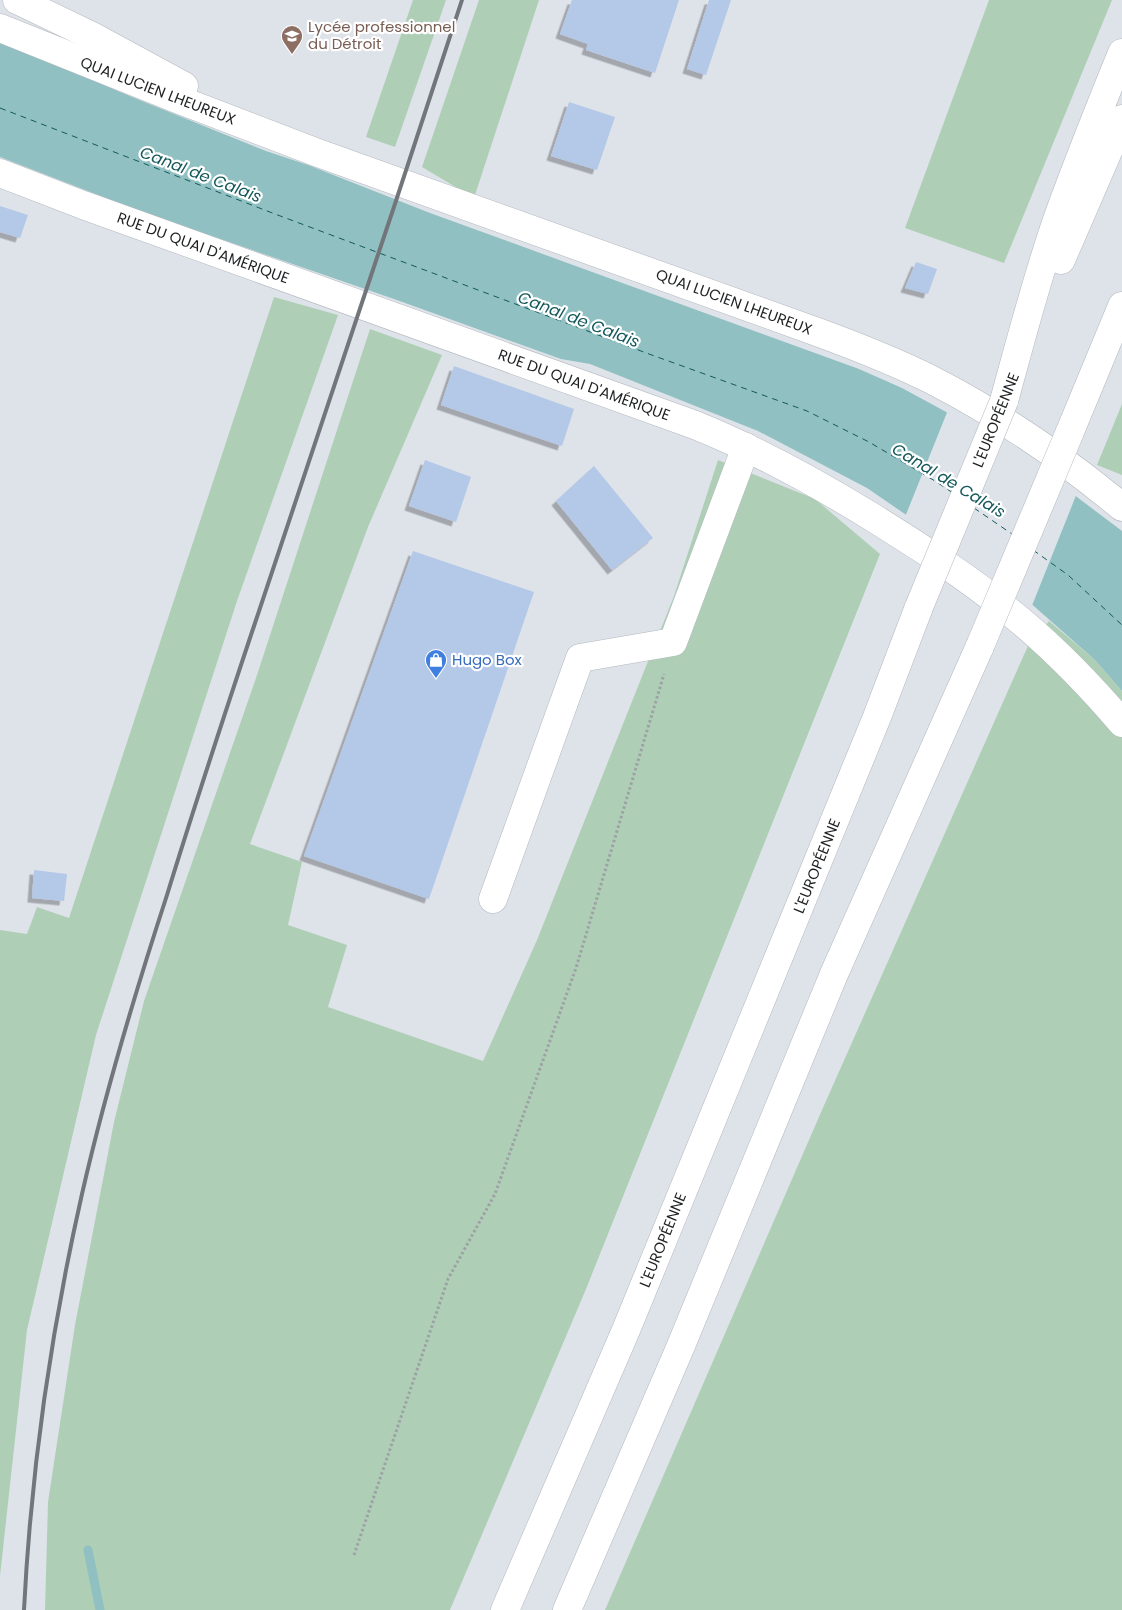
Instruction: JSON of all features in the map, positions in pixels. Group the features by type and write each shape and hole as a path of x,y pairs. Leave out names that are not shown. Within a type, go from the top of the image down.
{"main road":[{"name":"QUAI LUCIEN LHEUREUX","path":"17,0 92,36 225,108 318,153"},
{"name":"QUAI LUCIEN LHEUREUX","path":"0,28 177,100 318,153 820,333 899,365 960,395 996,417 1064,462 1122,507"},
{"path":"1004,400 1058,217 1122,53"},
{"name":"L'EUROPÉENNE","path":"505,1610 630,1320 877,717 919,607 1046,294 1122,119"},
{"name":"RUE DU QUAI D'AMÉRIQUE","path":"0,173 83,205 695,425 746,447 807,478 930,554 1006,608 1046,643 1090,686 1122,723"},
{"path":"567,1610 680,1348 834,974 980,646 1122,306"},
{"path":"494,899 580,658 673,642 746,447"}],"path":[{"path":"354,1555 448,1279 495,1194 576,968 673,642"}],"green space":[{"path":"413,0 446,0 395,147 366,137"},
{"path":"479,0 539,0 474,198 422,167"},
{"path":"989,0 1112,0 1004,263 905,228"},
{"path":"274,297 338,315 237,601 96,1035 27,1330 0,1576 0,930 27,934 37,907 69,918"},
{"path":"370,329 442,355 368,527 250,844 302,862 288,925 347,945 328,1007 483,1061 537,940 674,596 718,460 815,499 880,554 586,1289 450,1610 45,1610 48,1502 75,1325 114,1122 144,1001 257,675"},
{"path":"1122,404 1122,475 1097,465"},
{"path":"1049,621 1095,660 1122,691 1122,1610 605,1610 822,1110 1027,648"}],"water":[{"name":"Canal de Calais","path":"0,41 266,151 308,165 430,213 859,369 902,388 972,426 1061,485 1122,531 1122,691 1095,660 1019,593 867,488 758,431 590,364 561,359 142,212 0,157"}],"pier":[{"path":"948,410 1011,447 1077,493 1031,608 1017,595 905,517"}],"building":[{"path":"572,0 679,0 655,73 586,50 588,44 560,34"},
{"path":"709,0 731,0 706,75 687,69"},
{"path":"569,102 615,117 597,170 551,156"},
{"path":"0,206 28,215 20,238 0,232"},
{"path":"916,262 937,269 928,294 905,288"},
{"path":"454,366 574,409 562,446 441,405"},
{"path":"425,460 471,477 456,522 409,506"},
{"path":"594,466 653,538 612,570 556,501"},
{"path":"413,551 534,592 429,899 304,856"},
{"path":"34,870 67,874 64,901 32,898"}],"waterway":[{"path":"88,1550 100,1610"}],"ferry route":[{"path":"0,108 275,214 807,411 869,442 953,493"},
{"path":"974,508 1012,534"},
{"path":"1033,550 1068,575 1122,625"}],"railway":[{"path":"24,1610 37,1453 52,1349 82,1194 121,1043 210,759 462,0"}],"place":[{"name":"Lycée professionnel du Détroit","path":"292,55"},
{"name":"Hugo Box","path":"436,679"}]}
